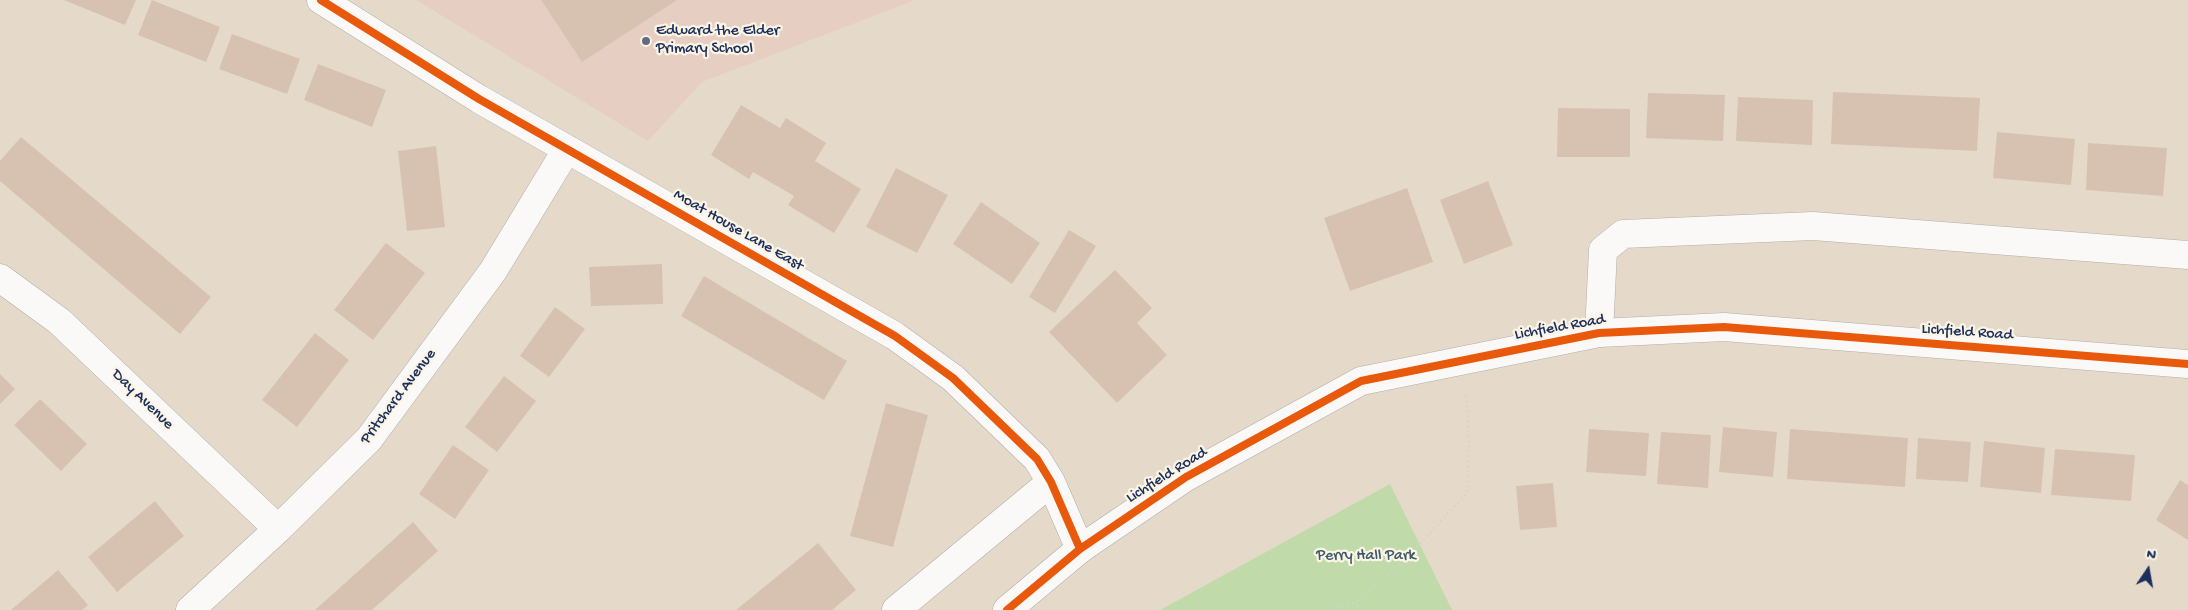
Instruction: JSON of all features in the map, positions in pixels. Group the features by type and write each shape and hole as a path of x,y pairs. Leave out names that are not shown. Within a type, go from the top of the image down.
{"street":[{"name":"Moat House Lane East","path":"321,0 479,99 895,336 953,378 1037,459 1051,482 1080,549"},
{"name":"Pritchard Avenue","path":"190,610 278,529 369,439 493,271 568,150"},
{"name":"Lichfield Road","path":"1599,334 1603,250 1623,234 1813,226 2188,255"},
{"name":"Day Avenue","path":"0,278 59,321 278,529"},
{"name":"Lichfield Road","path":"1007,610 1080,549 1186,477 1361,381 1599,334 1724,327 2188,364"},
{"path":"896,610 1051,482"}],"path":[{"path":"1323,610 1353,603 1379,583 1400,564 1467,493 1469,443 1466,390"},
{"path":"1353,603 1364,610"}],"shaded area":[{"name":"Edward the Elder Primary School","path":"416,0 915,0 702,82 648,141"}],"green space":[{"name":"Perry Hall Park","path":"1390,484 1452,610 1160,610"}],"building":[{"path":"64,0 136,0 125,25"},
{"path":"152,0 220,27 206,62 138,35"},
{"path":"541,0 677,0 582,62"},
{"path":"232,34 300,59 287,94 219,69"},
{"path":"318,64 386,90 372,127 304,100"},
{"path":"1833,92 1980,98 1977,151 1831,144"},
{"path":"1648,93 1725,95 1723,141 1646,138"},
{"path":"1738,97 1813,100 1812,145 1736,141"},
{"path":"741,105 780,128 786,118 826,143 815,161 861,189 834,233 788,205 794,196 753,172 749,179 711,155"},
{"path":"1558,108 1630,109 1630,157 1557,157"},
{"path":"1997,132 2075,139 2071,185 1993,178"},
{"path":"21,137 211,297 180,334 0,181 0,161"},
{"path":"2088,143 2167,148 2163,196 2086,190"},
{"path":"436,146 445,227 407,231 398,151"},
{"path":"896,168 948,195 917,253 866,227"},
{"path":"1488,181 1513,245 1464,264 1440,200"},
{"path":"1407,188 1433,262 1350,291 1324,218"},
{"path":"981,202 1040,243 1012,284 953,244"},
{"path":"1069,230 1096,246 1055,313 1029,297"},
{"path":"386,243 425,273 373,340 334,310"},
{"path":"662,264 663,304 591,306 589,267"},
{"path":"1115,270 1152,308 1137,323 1167,355 1117,403 1049,332"},
{"path":"704,276 847,361 824,400 681,316"},
{"path":"555,307 585,329 549,377 520,356"},
{"path":"315,333 349,360 297,427 262,400"},
{"path":"0,374 15,389 0,404"},
{"path":"504,376 536,401 497,452 465,427"},
{"path":"40,399 87,444 61,471 14,425"},
{"path":"886,403 928,415 893,547 850,536"},
{"path":"1723,427 1777,432 1773,477 1719,472"},
{"path":"1589,429 1649,433 1646,476 1586,472"},
{"path":"1790,429 1908,438 1905,487 1787,479"},
{"path":"1661,432 1711,435 1708,488 1657,484"},
{"path":"1918,438 1971,442 1968,482 1916,479"},
{"path":"1984,441 2045,448 2041,493 1980,487"},
{"path":"453,445 489,470 455,519 419,494"},
{"path":"2055,449 2135,455 2131,501 2051,495"},
{"path":"2180,480 2188,485 2188,540 2156,520"},
{"path":"1553,483 1557,527 1520,530 1516,486"},
{"path":"155,501 184,536 117,592 88,557"},
{"path":"413,522 438,551 372,610 315,610"},
{"path":"818,543 856,590 832,610 736,610"},
{"path":"58,570 88,605 82,610 11,610"}],"cycle path":[{"path":"321,0 479,99 895,336 953,378 1037,459 1051,482 1080,549"},
{"path":"1007,610 1080,549 1186,477 1361,381 1599,333 1724,327 2188,364"}],"place":[{"name":"Edward the Elder Primary School","path":"646,41"}]}
